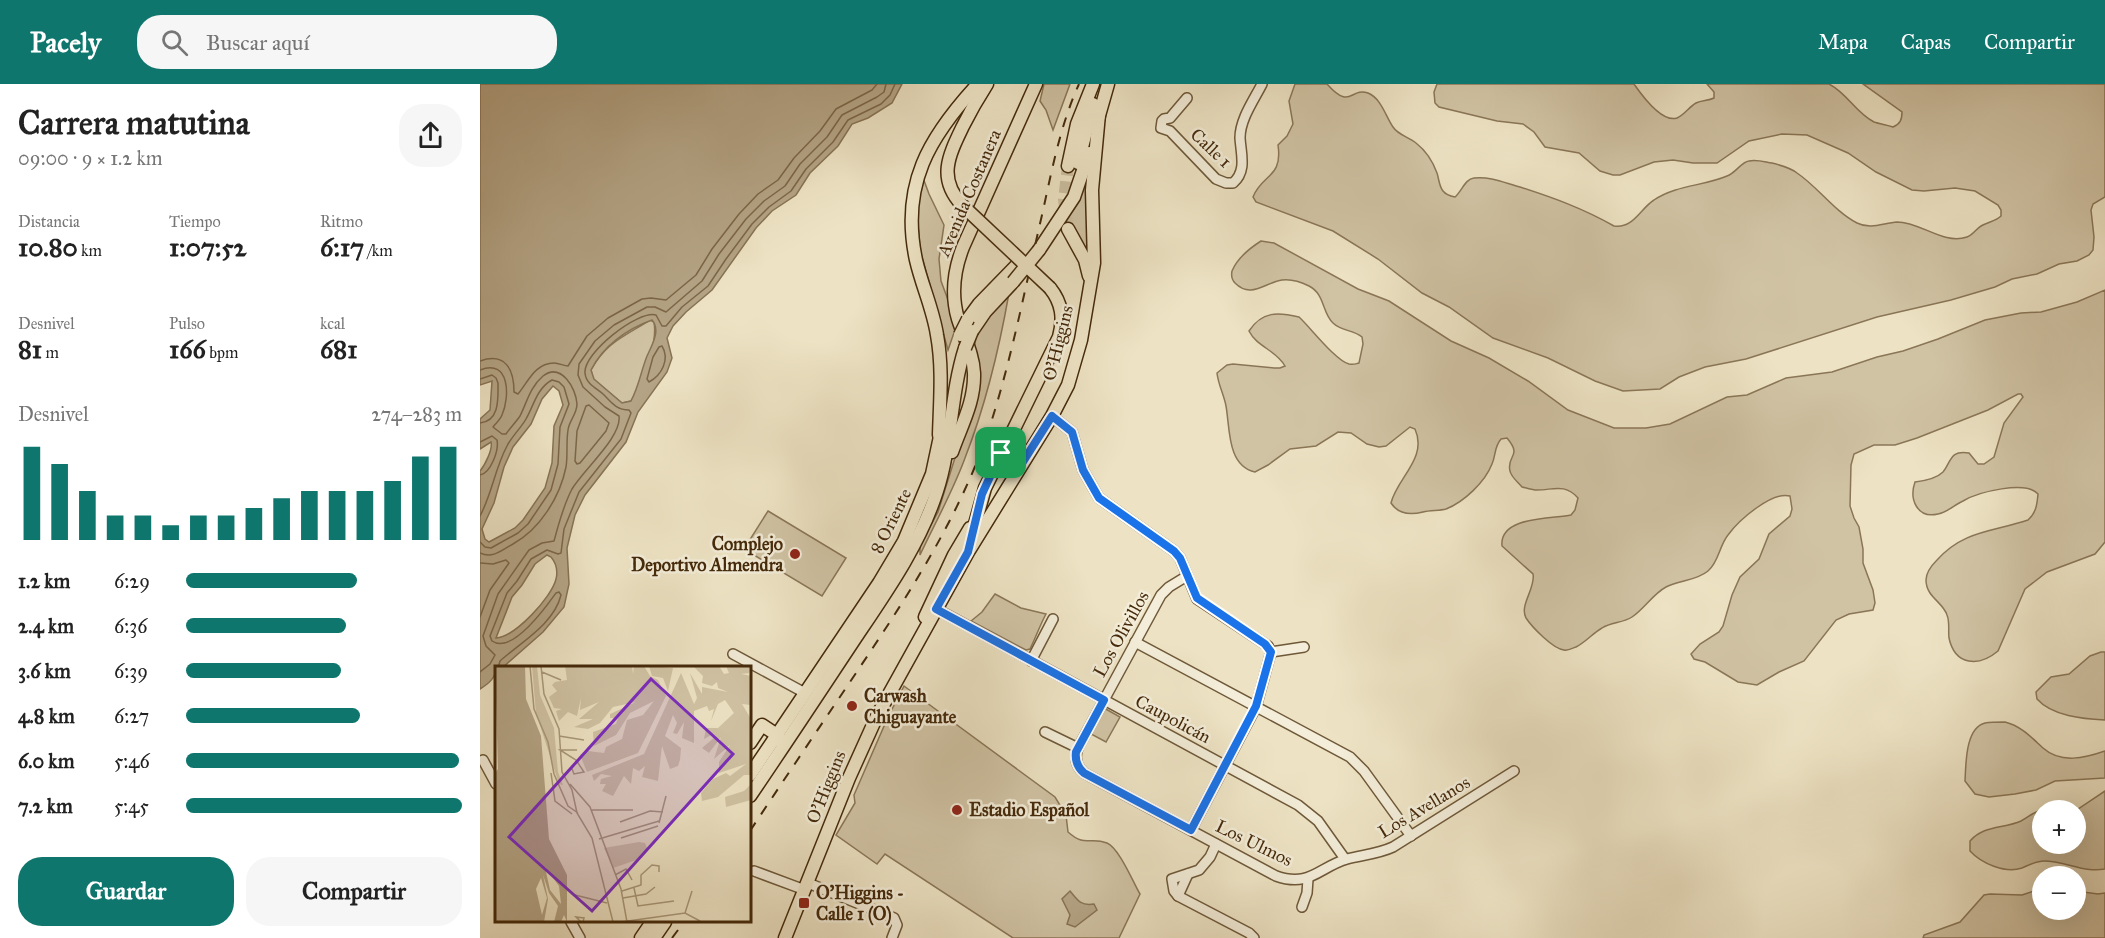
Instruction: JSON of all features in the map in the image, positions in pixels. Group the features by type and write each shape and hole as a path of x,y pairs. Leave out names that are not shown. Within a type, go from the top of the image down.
{"main road":[{"name":"Avenida Costanera","path":"938,445 940,355 934,319 915,252 912,224 914,203 920,170 934,139 950,116 978,84"},
{"path":"968,552 982,494 1059,337 1062,324 1061,308 1050,288 962,205 952,192 947,173 950,154 987,84"},
{"path":"964,124 995,84"},
{"name":"Avenida Costanera","path":"938,490 966,417 974,386 972,358 955,305 954,288 958,262 1036,84"},
{"path":"1078,162 1077,124 1093,84"},
{"path":"1078,162 1100,84"},
{"path":"1038,245 1066,194 1099,114 1108,84"},
{"name":"O'Higgins","path":"933,607 1065,393 1081,340 1095,251 1092,190 1099,114"},
{"path":"1068,229 1087,264 1090,286"},
{"name":"8 Oriente","path":"752,772 879,584 904,541 926,493 938,445 954,357 979,304 1038,245"},
{"name":"8 Oriente","path":"752,793 896,577 921,531 938,490 967,328 1008,286 1038,245"},
{"path":"1080,252 1095,251"},
{"path":"1001,453 1019,468"},
{"name":"O'Higgins","path":"785,938 854,765 933,607 959,546 975,522 1019,468"},
{"path":"752,740 762,725 777,735 782,749"},
{"path":"640,938 651,923"},
{"path":"654,938 664,923"}],"street":[{"name":"Calle 1","path":"1187,98 1170,118 1174,125 1170,131 1216,180 1233,183 1242,169 1241,130 1262,84"},
{"path":"1052,416 1072,432 1083,470 1099,498 1174,551 1180,558 1195,596 1200,602 1265,644 1271,652"},
{"name":"Los Olivillos","path":"1078,748 1163,592 1187,576"},
{"name":"Caupolicán","path":"933,607 1305,810 1324,828 1345,860"},
{"path":"1031,661 1053,619"},
{"path":"1135,642 1350,757 1364,771 1411,836"},
{"path":"1271,652 1304,647"},
{"path":"1191,830 1256,706 1271,652"},
{"path":"733,654 806,693"},
{"path":"1046,732 1078,748"},
{"name":"Los Ulmos","path":"1078,748 1076,760 1084,773 1276,876 1292,880 1308,879"},
{"path":"483,760 495,782"},
{"name":"Los Avellanos","path":"1308,879 1345,860 1380,853 1514,771"},
{"path":"1214,842 1205,853 1205,861 1200,870 1172,880 1174,891 1178,896 1240,933 1249,933 1254,938"},
{"path":"754,871 807,886 894,918 897,921 892,938"},
{"path":"1302,907 1307,893 1308,879"},
{"path":"572,923 580,938"}],"shaded area":[{"path":"1044,84 1070,84 1053,130 1040,101"},
{"path":"1295,84 1327,84 1335,92 1346,97 1362,92 1373,95 1395,130 1416,143 1426,153 1442,189 1453,197 1471,179 1492,179 1556,199 1614,226 1621,226 1631,221 1654,200 1671,191 1730,175 1743,163 1758,160 1795,171 1841,212 1862,225 1906,223 1941,236 1958,239 1969,236 1981,226 1999,218 2001,210 1998,205 1975,191 1955,188 1912,190 1876,172 1848,153 1807,135 1782,134 1749,141 1717,163 1673,160 1654,162 1620,175 1613,175 1600,171 1579,153 1545,147 1534,132 1523,124 1497,121 1439,107 1435,103 1434,92 1437,84 1634,84 1658,112 1671,118 1677,118 1696,103 1714,98 1714,92 1707,84 1829,84 1841,92 1862,114 1874,122 1893,127 1900,121 1902,112 1863,84 2105,84 2105,197 2093,204 2091,210 2093,250 2089,255 2077,261 2059,264 2037,274 2012,279 1995,287 1951,300 1877,317 1746,359 1705,367 1679,377 1660,389 1623,391 1595,381 1548,358 1493,338 1449,307 1422,293 1378,259 1333,231 1256,202 1253,197 1261,184 1275,170 1279,156 1278,145 1287,136 1293,124 1289,101"},
{"path":"1090,165 1091,265 1065,217"},
{"path":"922,175 944,225 939,259 941,281 957,324 948,350 920,250 917,210"},
{"path":"1261,241 1274,243 1358,289 1389,301 1451,341 1489,358 1528,381 1568,410 1614,428 1646,428 1670,424 1727,397 1747,395 1786,378 1832,372 1903,351 1985,320 2021,313 2041,312 2077,302 2105,290 2105,542 2095,554 2047,572 2025,589 1998,651 1983,660 1976,661 1962,659 1957,654 1949,638 1945,610 1927,586 1928,572 1947,550 1968,537 2028,520 2036,508 2038,494 2023,488 1990,491 1970,498 1945,512 1931,515 1920,511 1916,506 1913,488 1915,482 1930,479 1943,472 1952,457 1958,453 1969,453 1978,464 1984,464 1994,457 2004,423 2023,397 2018,394 1988,410 1917,438 1895,445 1874,445 1854,454 1851,465 1850,506 1859,527 1863,563 1873,590 1875,603 1873,610 1849,614 1836,620 1804,661 1757,685 1738,682 1705,662 1694,659 1691,654 1700,644 1719,632 1723,626 1740,577 1759,559 1769,534 1790,516 1792,509 1790,496 1765,502 1740,522 1725,539 1717,559 1708,571 1693,579 1666,587 1632,617 1606,626 1576,647 1567,650 1559,649 1543,637 1526,618 1524,613 1533,574 1502,546 1503,536 1518,524 1571,515 1578,498 1564,489 1537,490 1522,487 1511,473 1509,466 1514,449 1507,438 1501,439 1489,471 1467,496 1446,509 1414,513 1405,513 1391,503 1418,449 1415,429 1410,427 1386,446 1367,444 1351,433 1338,432 1316,446 1290,449 1255,472 1239,462 1232,445 1226,406 1217,373 1227,365 1233,364 1274,368 1285,366 1277,356 1252,336 1249,331 1254,324 1265,316 1277,314 1299,317 1330,350 1349,364 1359,363 1363,344 1362,337 1340,328 1329,319 1318,294 1309,286 1285,280 1258,289 1247,290 1235,283 1232,279 1232,271 1237,262"},
{"path":"1009,293 991,377 973,438 955,483 920,555 920,545 938,512 959,445 979,328"},
{"path":"650,320 654,322 655,331 648,363 631,401 622,403 593,379 591,370 610,346"},
{"name":"Complejo Deportivo Almendra","path":"768,511 846,558 822,596 744,549"},
{"path":"995,594 1021,608 1046,614 1030,649 1026,650 971,621 982,612"},
{"path":"2105,652 2105,720 2059,713 2043,705 2037,699 2036,692 2051,677 2069,674 2090,656"},
{"name":"Estadio Español","path":"904,686 1055,797 1066,815 1068,832 1074,837 1084,841 1101,841 1112,846 1140,894 1119,938 1013,938 885,854 877,864 836,835 855,803 854,795"},
{"path":"1104,708 1120,717 1106,742 1091,734"},
{"path":"2005,722 2021,729 2043,748 2057,756 2073,758 2105,751 2105,778 2055,781 2036,790 2015,794 1989,797 1975,794 1965,781 1966,757 1970,739 1978,726 1985,723"},
{"path":"2105,791 2105,869 2097,870 2086,868 2086,866 2044,861 2008,870 1980,860 1970,851 1970,841 1981,832 2014,824 2032,815 2032,854 2086,854 2086,804"},
{"path":"2032,892 2032,920 2086,920 2086,892 2105,893 2105,938 1923,938 1924,935 1960,922 1984,895 2022,895"}],"water":[{"path":"480,84 902,84 892,103 868,118 852,124 838,146 810,173 796,195 772,211 756,228 712,290 673,326 667,338 672,358 667,372 638,412 626,442 585,495 575,515 567,548 569,584 564,607 543,632 504,666 495,666 493,678 480,689 480,471 488,457 491,442 480,449 480,419 490,410 492,381 480,385","holes":["652,320 656,333 636,390 631,401 622,403 594,379 591,370 602,353 617,339","553,386 559,391 563,405 554,426 552,463 545,488 515,528 489,542 485,539 482,529 494,503 504,467 513,447 531,424 542,399","547,555 551,557 557,570 556,579 548,596 522,624 504,636 496,638 512,597 535,564"]},
{"path":"1070,891 1080,902 1094,904 1097,910 1075,927 1067,924 1070,915 1062,899"}],"tunnel":[{"path":"1068,166 1064,200 1068,229"}],"railway":[{"path":"752,828 912,587 946,528 975,467 1003,381 1057,148 1079,84"},
{"path":"672,938 683,923"}],"place":[{"name":"Complejo Deportivo Almendra","path":"795,554"},
{"name":"Carwash Chiguayante","path":"852,706"},
{"name":"Estadio Español","path":"957,810"},
{"name":"O’Higgins - Calle 1 (O)","path":"804,903"}],"route":[{"path":"1052,416 1060,421 1072,432 1083,470 1099,498 1174,551 1180,558 1195,596 1200,602 1270,649 1270,660 1256,706 1191,830 1081,770 1076,760 1076,752 1104,700 936,609 968,552 982,494 1001,453 1019,468 1052,416"}]}
